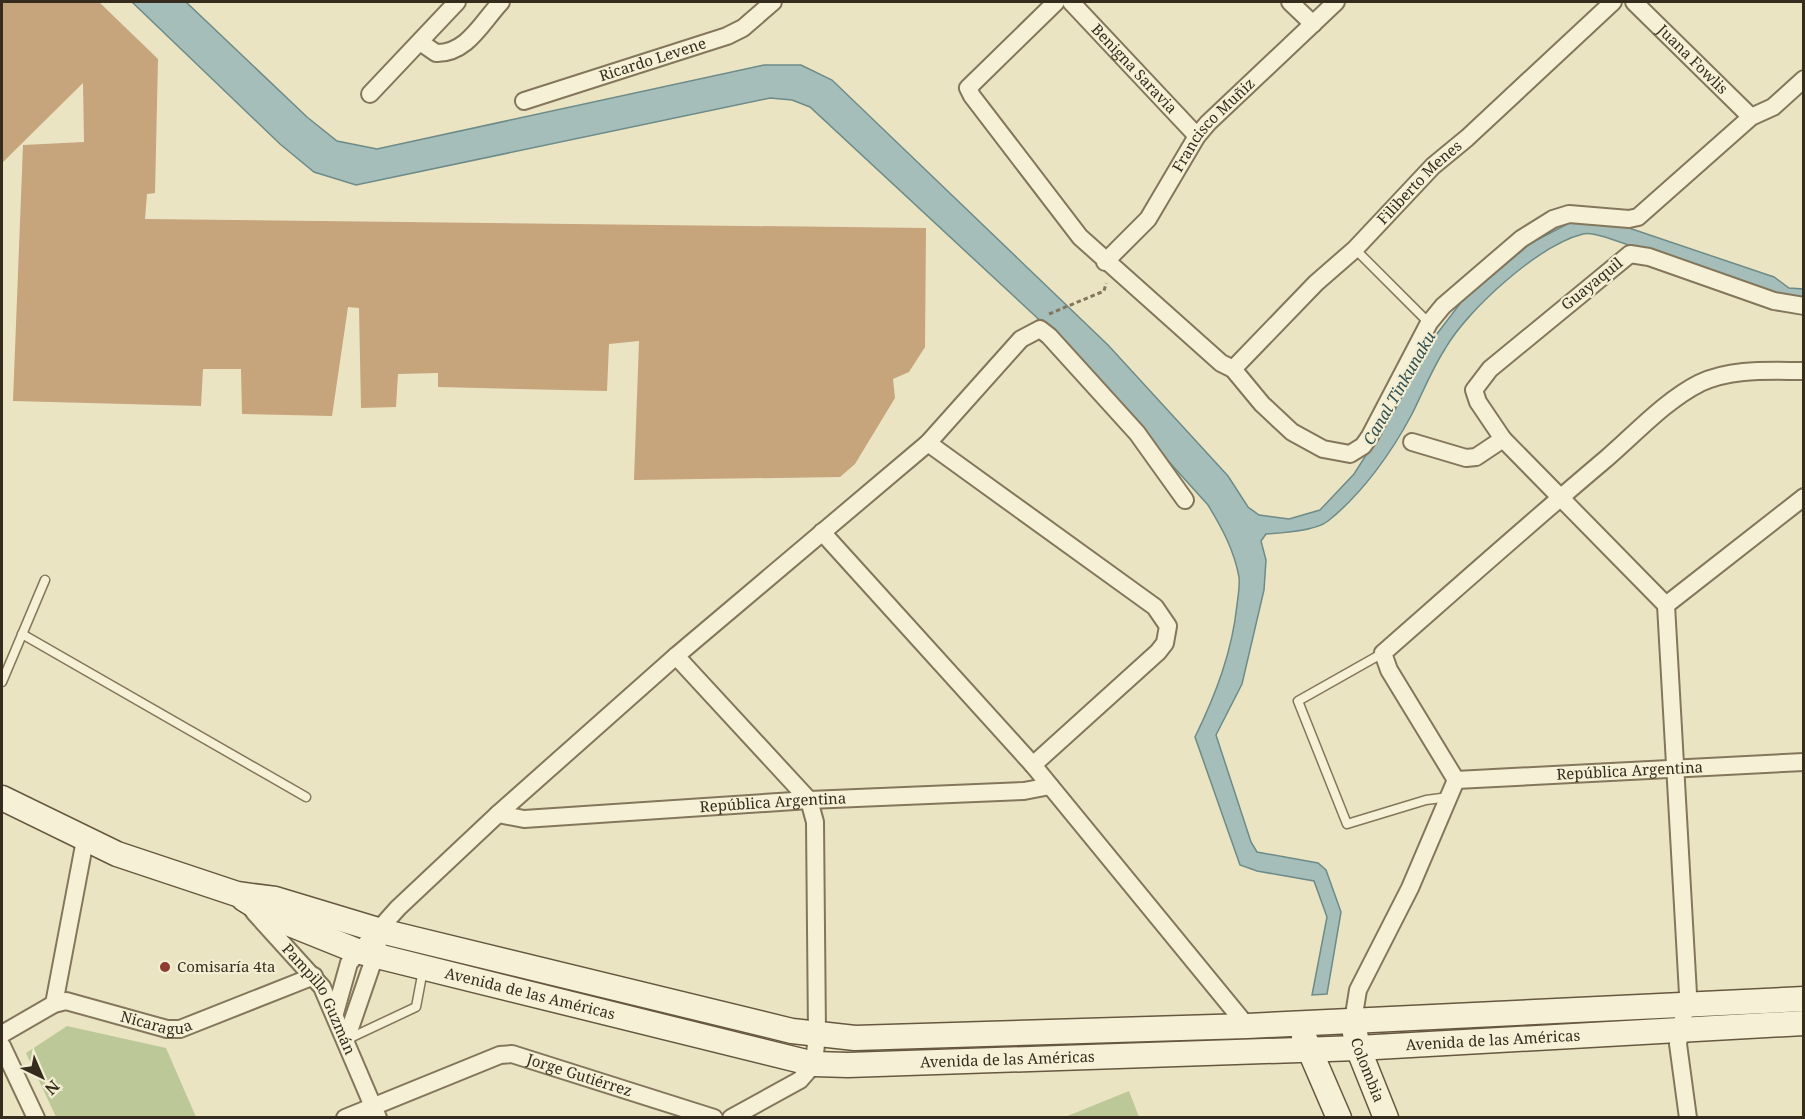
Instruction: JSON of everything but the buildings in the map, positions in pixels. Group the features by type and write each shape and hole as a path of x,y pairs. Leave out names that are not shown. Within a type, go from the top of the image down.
{"main road":[{"name":"Avenida de las Américas","path":"2,798 117,854 237,894 275,899 381,931 781,1028 817,1034 855,1038 1353,1021 1684,1017 1803,1023"},
{"name":"Avenida de las Américas","path":"237,894 275,918 367,953 814,1064 848,1065 1358,1048 1684,1017 1803,999"},
{"name":"Colombia","path":"1353,1021 1358,1048 1386,1118"},
{"path":"1298,1024 1339,1118"}],"street":[{"path":"370,94 457,2"},
{"path":"420,42 436,53 456,50 465,44 501,2"},
{"name":"Ricardo Levene","path":"524,101 727,36 743,28 773,2"},
{"path":"1056,2 968,88 1080,237 1108,265 1221,363 1233,369 1262,404 1292,432 1323,449 1350,454 1363,446 1370,436 1429,323 1443,306 1521,239 1553,219 1580,213 1629,219 1638,217 1751,117 1773,107 1803,79"},
{"name":"Benigna Saravia","path":"1071,2 1197,136"},
{"path":"1290,2 1313,24"},
{"name":"Francisco Muñiz","path":"1108,265 1148,219 1197,136 1336,2"},
{"name":"Filiberto Menes","path":"1233,369 1316,283 1355,249 1433,166 1467,138 1613,2"},
{"name":"Juana Fowlis","path":"1634,2 1751,117"},
{"name":"Guayaquil","path":"1503,439 1478,402 1474,390 1490,369 1630,254 1649,256 1774,301 1803,306"},
{"path":"335,1013 344,978 367,953 399,908 498,814 676,656 928,443 1022,339 1040,329 1049,336 1137,433 1185,500"},
{"path":"1353,1021 1358,990 1410,888 1456,780 1389,670 1383,653 1561,497 1677,399 1700,383 1727,374 1803,370"},
{"path":"1412,442 1466,458 1476,457 1503,439 1666,605 1677,769 1684,1017 1678,1044 1688,1118"},
{"path":"928,443 1155,607 1168,626 1165,643 1158,652 1033,765"},
{"path":"1666,605 1803,497"},
{"path":"822,532 1033,765 1247,1026"},
{"path":"676,656 809,800 815,822 817,1034 814,1064 800,1080 731,1118"},
{"name":"República Argentina","path":"1456,780 1803,762"},
{"name":"República Argentina","path":"498,814 524,819 809,800 1024,791 1050,786"},
{"path":"54,1004 85,840"},
{"name":"Pampillo Guzmán","path":"237,894 314,976 335,1013 375,1112"},
{"path":"346,1040 367,953"},
{"name":"Nicaragua","path":"2,1034 54,1004 66,1001 78,1002 167,1029 180,1029 314,976"},
{"path":"2,1046 36,1118"},
{"name":"Jorge Gutiérrez","path":"345,1118 375,1112 500,1056 512,1054 714,1118"}],"lane":[{"path":"1355,249 1429,323"},
{"path":"2,682 45,580"},
{"path":"22,634 306,797"},
{"path":"1383,653 1298,701 1347,824 1426,800 1451,796"},
{"path":"346,1040 416,1007 423,967"}],"path":[{"path":"1041,317 1088,300 1104,291 1108,265"}],"green space":[{"path":"67,1026 166,1048 196,1117 56,1117 26,1053"},
{"path":"1129,1091 1139,1117 1065,1117"}],"water":[{"path":"132,2 186,2 307,117 337,141 377,149 764,65 801,65 832,80 1108,345 1228,476 1248,507 1259,515 1289,519 1320,510 1354,474 1395,410 1430,343 1462,301 1531,243 1575,220 1603,220 1774,277 1789,288 1803,289 1803,300 1785,298 1605,237 1585,233 1565,240 1546,251 1506,281 1455,333 1440,357 1412,414 1386,457 1341,510 1316,527 1266,534 1261,541 1266,560 1264,590 1242,684 1216,735 1251,842 1257,852 1318,863 1326,870 1341,912 1327,994 1312,995 1327,917 1314,881 1257,871 1240,865 1195,737 1210,705 1227,656 1239,591 1239,577 1234,558 1218,522 1208,505 1046,326 810,107 792,100 770,98 356,185 314,172 280,144"}],"place":[{"name":"Comisaría 4ta","path":"165,967"}],"water label":[{"name":"Canal Tinkunaku","path":"1399,388"}]}
